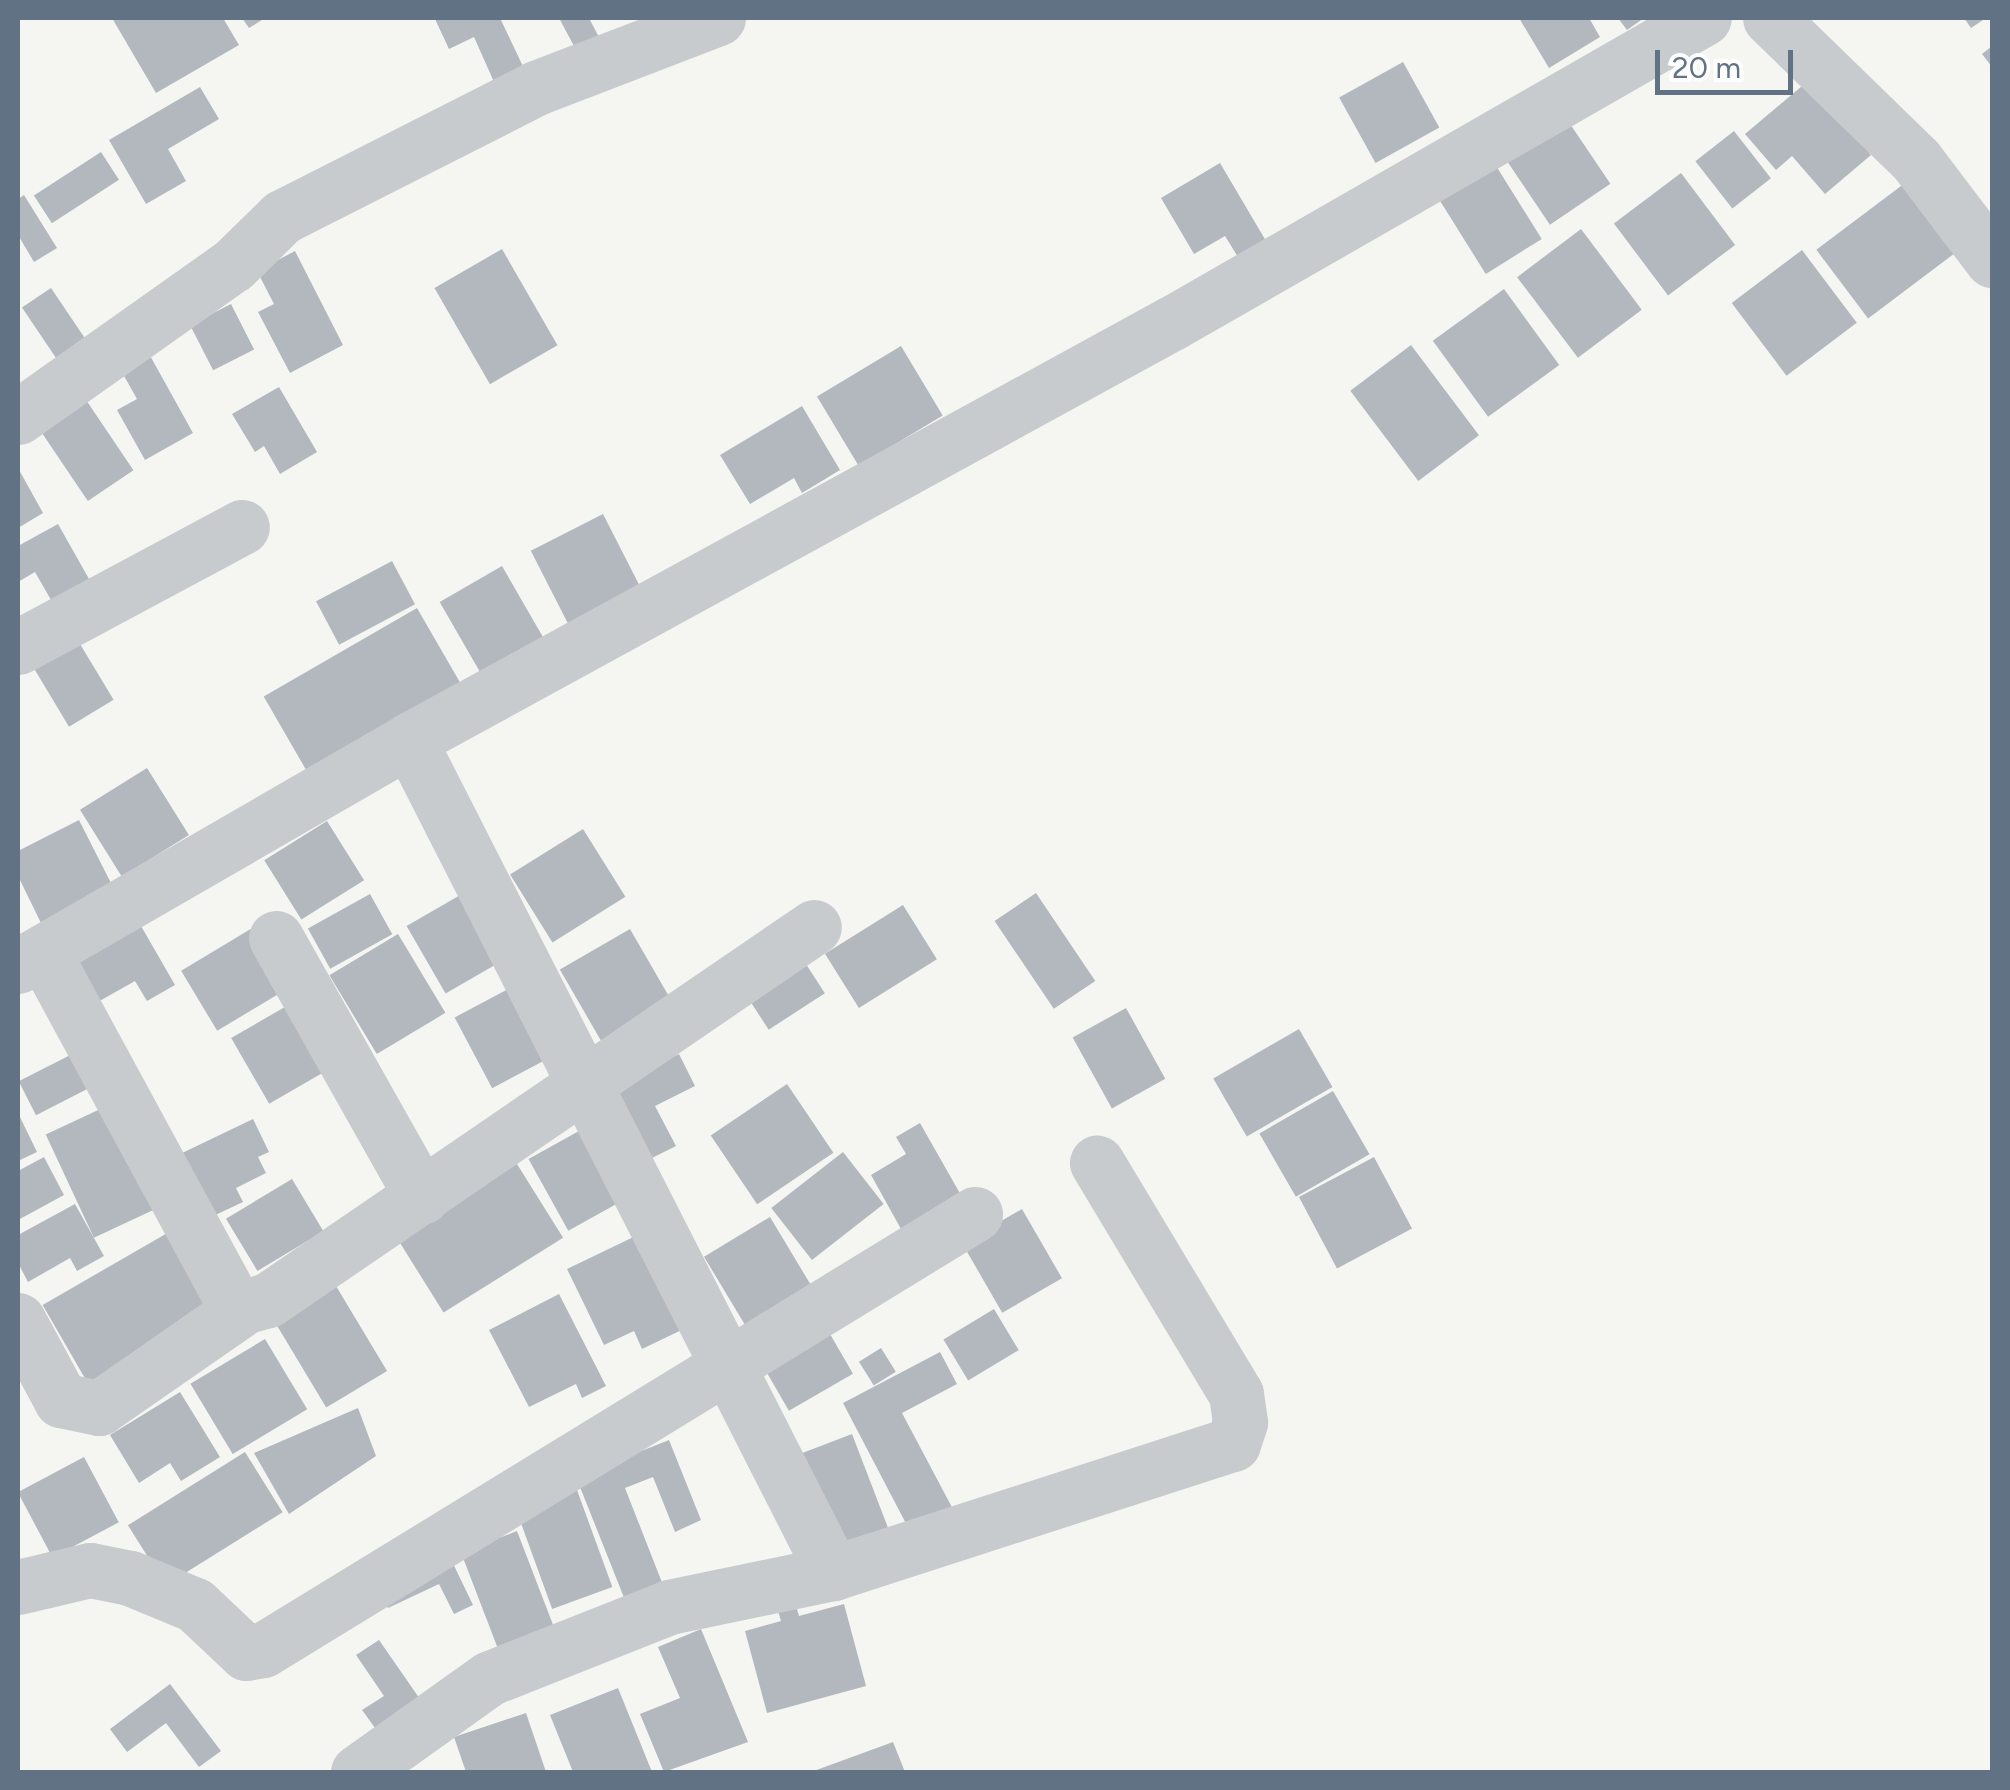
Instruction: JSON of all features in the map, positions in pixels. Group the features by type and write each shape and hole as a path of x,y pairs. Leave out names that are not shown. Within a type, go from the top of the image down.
{"street":[{"path":"18,417 233,265 282,217 536,88 718,18"},
{"path":"246,1306 231,1298 30,959 409,740 1172,322 1704,18"},
{"path":"1770,18 1916,160 1992,260"},
{"path":"18,648 242,526"},
{"path":"409,740 581,1090 832,1573"},
{"path":"18,1320 31,1383 61,1400 100,1408 246,1306 268,1300 581,1090 814,927"},
{"path":"276,938 422,1197"},
{"path":"358,1772 490,1678 669,1607 832,1573 1233,1444 1240,1422 1236,1394 1097,1163"},
{"path":"18,1587 90,1570 130,1578 195,1606 246,1653 263,1650 975,1214"}],"building":[{"path":"112,18 223,18 239,45 156,93"},
{"path":"242,18 265,18 249,28"},
{"path":"500,18 528,77 498,91 474,37 449,49 435,19"},
{"path":"559,18 589,18 605,49 582,61"},
{"path":"1519,18 1589,18 1600,37 1549,68"},
{"path":"1618,18 1644,18 1627,30"},
{"path":"1964,18 1986,18 1971,28"},
{"path":"1992,46 1992,67 1982,54"},
{"path":"1403,62 1439,128 1376,163 1339,97"},
{"path":"1808,81 1871,155 1825,194 1792,156 1776,170 1745,134"},
{"path":"200,87 219,119 168,149 186,181 146,204 109,140"},
{"path":"1564,115 1610,184 1550,225 1503,156"},
{"path":"1734,131 1771,178 1732,208 1695,161"},
{"path":"101,152 119,180 52,223 34,196"},
{"path":"1493,161 1542,239 1486,274 1437,196"},
{"path":"1220,163 1266,241 1238,257 1225,236 1194,254 1161,198"},
{"path":"1681,173 1735,245 1668,295 1614,224"},
{"path":"1905,183 1957,252 1868,318 1816,250"},
{"path":"24,195 57,248 34,262 18,235 18,199"},
{"path":"1581,229 1642,310 1578,358 1517,277"},
{"path":"502,249 558,345 490,384 434,288"},
{"path":"1802,250 1857,323 1786,376 1732,303"},
{"path":"295,251 343,345 290,373 258,312 274,304 257,271"},
{"path":"51,288 90,346 61,366 22,308"},
{"path":"1504,289 1559,365 1488,417 1433,341"},
{"path":"231,304 254,349 213,370 190,325"},
{"path":"1411,345 1479,435 1418,481 1350,391"},
{"path":"901,346 943,415 859,466 817,396"},
{"path":"148,352 193,433 145,460 117,410 137,399 119,367"},
{"path":"279,387 317,452 280,474 264,446 255,452 232,414"},
{"path":"82,394 133,470 88,501 36,425"},
{"path":"802,406 840,470 802,493 794,478 750,504 720,455"},
{"path":"18,468 43,513 18,528"},
{"path":"603,514 641,589 569,626 531,551"},
{"path":"58,524 93,586 55,607 35,572 18,582 18,546"},
{"path":"392,561 415,604 339,645 316,601"},
{"path":"502,566 548,646 486,682 440,602"},
{"path":"417,608 466,694 313,782 264,696"},
{"path":"77,639 114,700 69,727 32,666"},
{"path":"147,768 189,835 122,877 80,810"},
{"path":"79,820 113,887 41,923 18,876 18,851"},
{"path":"327,821 364,880 301,920 264,860"},
{"path":"583,829 625,897 552,942 510,875"},
{"path":"1036,893 1095,981 1054,1009 995,921"},
{"path":"370,894 392,934 330,969 308,928"},
{"path":"462,894 501,962 446,994 407,926"},
{"path":"903,905 937,959 859,1008 825,954"},
{"path":"137,919 175,985 147,1001 135,981 96,1003 69,957"},
{"path":"254,927 290,987 217,1031 181,971"},
{"path":"630,929 676,1008 605,1048 560,970"},
{"path":"398,934 445,1013 377,1054 329,975"},
{"path":"802,958 825,993 769,1030 746,994"},
{"path":"512,987 550,1058 492,1088 455,1018"},
{"path":"297,1000 335,1066 269,1104 231,1038"},
{"path":"1126,1008 1165,1079 1112,1108 1073,1038"},
{"path":"1299,1029 1332,1087 1247,1137 1213,1078"},
{"path":"90,1045 107,1079 36,1115 19,1081"},
{"path":"679,1054 695,1086 655,1106 676,1146 646,1161 608,1089"},
{"path":"787,1084 833,1153 757,1204 711,1135"},
{"path":"1333,1091 1370,1154 1296,1197 1259,1134"},
{"path":"111,1104 159,1207 94,1238 46,1134"},
{"path":"18,1113 37,1152 18,1161"},
{"path":"253,1119 269,1152 258,1157 266,1173 236,1188 243,1202 209,1218 178,1155"},
{"path":"920,1123 966,1204 906,1238 871,1175 906,1154 896,1137"},
{"path":"588,1126 628,1198 568,1231 529,1159"},
{"path":"843,1152 884,1204 812,1260 771,1208"},
{"path":"44,1157 64,1195 18,1220 18,1171"},
{"path":"1374,1157 1412,1229 1337,1268 1299,1197"},
{"path":"517,1164 563,1238 444,1312 397,1239"},
{"path":"292,1179 323,1231 257,1271 226,1219"},
{"path":"75,1204 104,1256 77,1271 70,1258 28,1282 18,1263 18,1235"},
{"path":"1022,1209 1062,1278 1002,1313 962,1244"},
{"path":"770,1217 819,1299 753,1339 704,1257"},
{"path":"176,1228 226,1314 92,1391 43,1305"},
{"path":"646,1231 692,1325 642,1349 634,1331 604,1345 567,1269"},
{"path":"333,1281 387,1371 326,1408 272,1318"},
{"path":"559,1294 606,1386 582,1398 576,1384 529,1407 489,1330"},
{"path":"994,1309 1019,1350 968,1381 943,1339"},
{"path":"830,1334 853,1374 789,1411 766,1371"},
{"path":"265,1339 307,1409 233,1454 190,1384"},
{"path":"881,1348 896,1372 874,1386 859,1362"},
{"path":"940,1352 957,1384 902,1413 955,1513 912,1535 843,1403"},
{"path":"180,1392 220,1457 181,1481 170,1463 139,1483 110,1435"},
{"path":"358,1408 376,1456 289,1514 254,1453"},
{"path":"852,1434 888,1528 829,1551 793,1457"},
{"path":"669,1440 701,1520 675,1532 653,1477 625,1488 663,1585 625,1600 576,1477"},
{"path":"245,1452 283,1512 166,1585 128,1525"},
{"path":"84,1457 119,1522 53,1558 18,1492"},
{"path":"573,1479 612,1587 552,1609 513,1501"},
{"path":"517,1531 553,1625 497,1647 461,1553"},
{"path":"447,1551 473,1605 454,1614 439,1584 388,1608 377,1585"},
{"path":"844,1604 866,1686 767,1713 745,1631 781,1621 778,1611 796,1606 799,1616"},
{"path":"701,1629 748,1742 664,1772 640,1714 680,1698 658,1647"},
{"path":"379,1640 422,1702 378,1732 362,1710 384,1696 356,1655"},
{"path":"170,1684 221,1751 199,1767 166,1723 127,1752 110,1729"},
{"path":"618,1688 652,1772 573,1772 550,1715"},
{"path":"526,1713 546,1772 466,1772 454,1737"},
{"path":"893,1742 905,1772 811,1772"}]}
